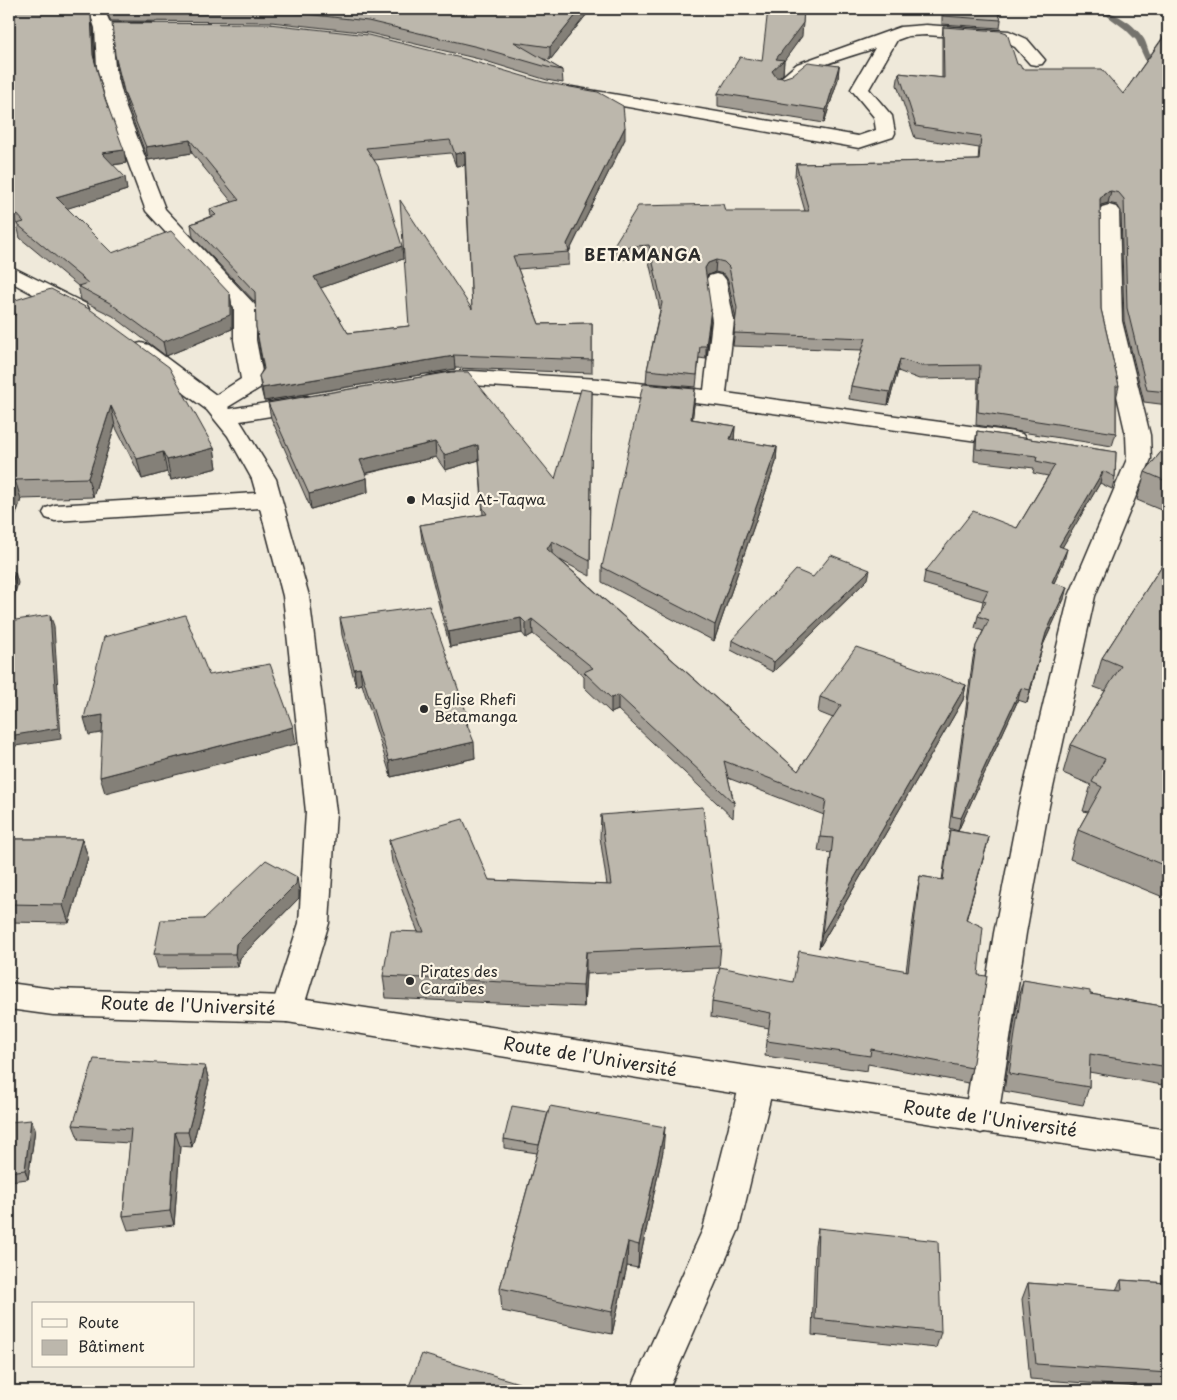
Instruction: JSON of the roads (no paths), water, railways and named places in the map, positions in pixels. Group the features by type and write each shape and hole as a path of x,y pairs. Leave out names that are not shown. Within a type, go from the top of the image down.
{"street":[{"path":"93,9 97,10 103,28 106,67 117,108 156,211 246,306 245,340 253,382 219,411"},
{"path":"103,28 167,28"},
{"path":"782,85 803,68 906,31 926,30 1003,35 1021,43 1036,60"},
{"path":"554,88 859,142 886,133 883,116 860,89 890,37"},
{"path":"981,1118 1010,933 1034,806 1082,596 1138,435 1111,321 1110,211"},
{"path":"9,273 96,319"},
{"path":"714,398 723,321 716,280"},
{"path":"120,335 219,411 238,434 264,479 296,596 321,812 314,923 288,1009"},
{"path":"416,384 452,378 472,378 599,386 714,398 1034,442"},
{"path":"219,411 330,399"},
{"path":"54,513 269,500"},
{"name":"Route de l'Université","path":"9,996 53,1002 288,1009 757,1084 1168,1145"},
{"path":"649,1391 721,1229 757,1084"}],"waterway":[{"path":"1090,9 1109,13 1128,27 1140,39 1151,64 1168,77"}],"place":[{"name":"Masjid At-Taqwa","path":"411,500"},
{"name":"Eglise Rhefi Betamanga","path":"424,709"},
{"name":"Pirates des Caraïbes","path":"410,981"}],"district":[{"name":"BETAMANGA","path":"643,255"}]}
